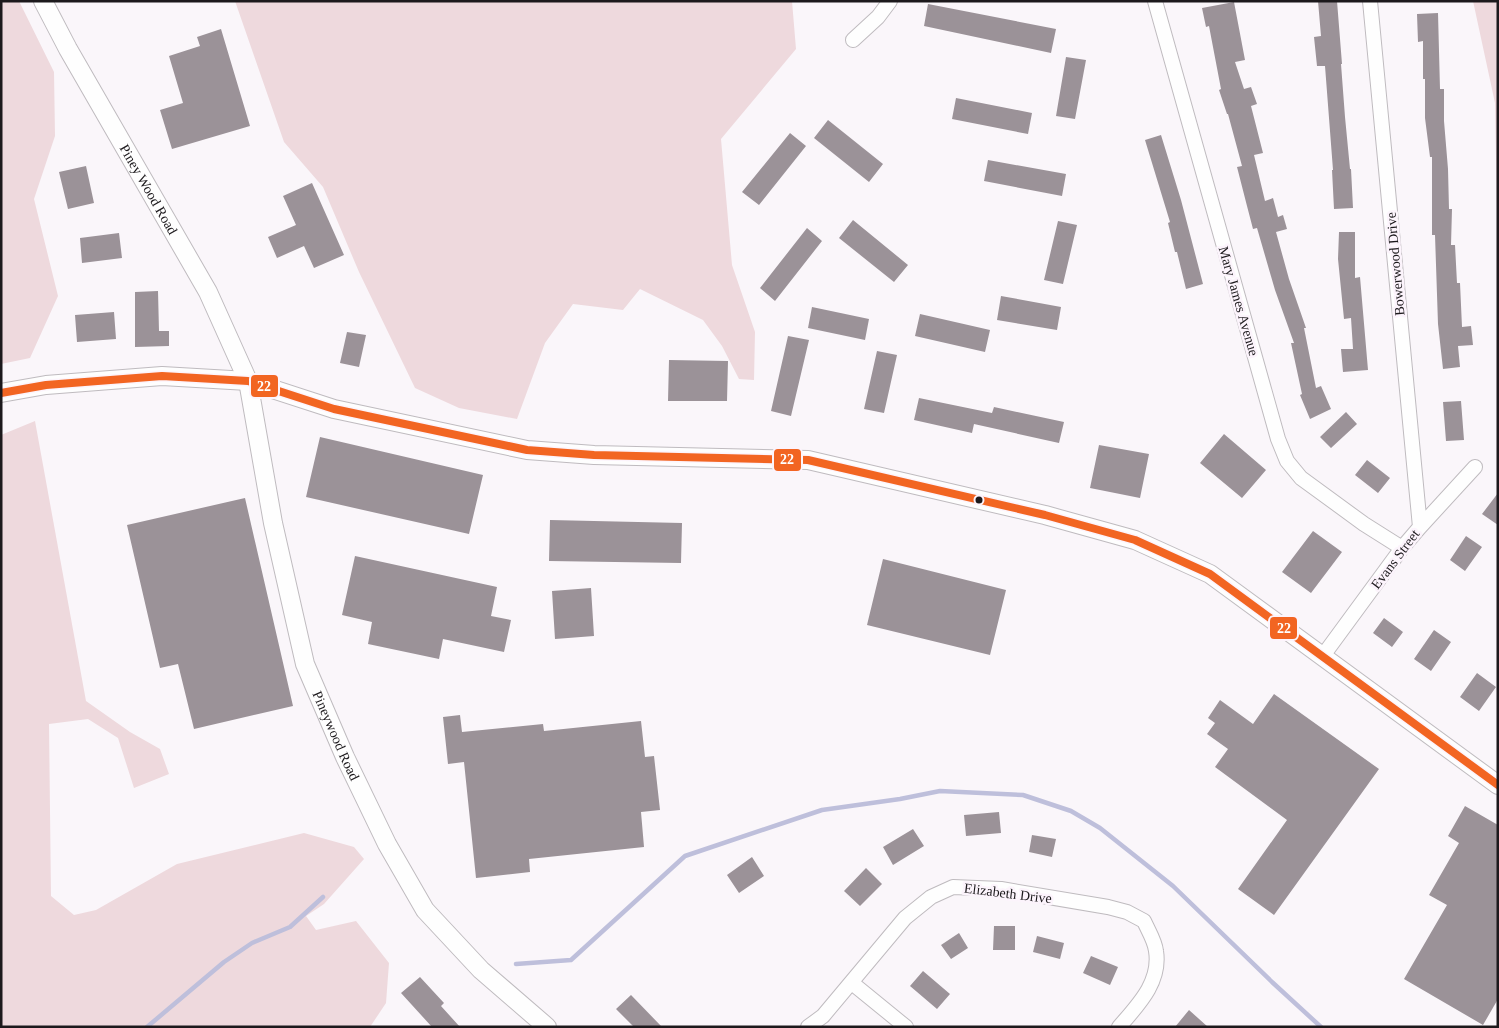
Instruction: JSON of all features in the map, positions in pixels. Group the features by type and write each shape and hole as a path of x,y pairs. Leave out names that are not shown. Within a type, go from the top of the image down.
{"street":[{"name":"Piney Wood Road","path":"43,1 70,54 208,292 248,382"},
{"path":"853,40 878,17 890,1"},
{"name":"Mary James Avenue","path":"1156,1 1278,439 1287,461 1302,478 1364,524 1402,548"},
{"name":"Bowerwood Drive","path":"1370,1 1420,527"},
{"path":"1,393 46,385 162,376 248,382 334,409 528,450 594,456 808,460 1045,515 1135,540 1210,574 1498,785"},
{"name":"Pineywood Road","path":"248,382 273,523 304,664 345,757 387,844 425,910 481,970 547,1027"},
{"name":"Evans Street","path":"1322,657 1402,548 1475,467"},
{"name":"Elizabeth Drive","path":"808,1027 823,1016 905,918 931,897 952,887 1002,889 1108,907 1127,912 1144,921 1156,950 1156,969 1150,989 1121,1026"},
{"path":"852,983 906,1027"}],"shaded area":[{"path":"1,1 19,1 54,72 55,136 34,199 58,296 30,358 1,364"},
{"path":"235,1 792,1 796,49 721,139 732,265 755,332 754,380 739,379 722,346 703,320 640,289 623,310 573,304 545,343 517,419 459,408 415,388 359,272 323,187 284,142"},
{"path":"1473,1 1498,1 1498,268 1495,103"},
{"path":"35,421 86,701 130,732 160,749 169,774 134,788 118,738 88,719 49,724 51,896 74,915 96,910 177,864 304,833 354,847 364,859 324,904 306,916 316,930 356,921 389,963 386,1003 370,1027 1,1027 1,435"}],"building":[{"path":"1318,1 1337,1 1353,208 1334,209 1325,66 1317,66 1314,37 1321,36"},
{"path":"1234,2 1245,60 1235,62 1244,89 1251,87 1257,104 1251,106 1263,153 1254,155 1265,201 1273,198 1278,217 1283,215 1287,229 1276,232 1289,279 1306,328 1304,328 1316,388 1321,386 1331,409 1310,419 1300,395 1302,394 1291,343 1294,343 1275,290 1257,228 1253,229 1237,167 1242,166 1228,114 1219,90 1221,89 1209,26 1206,27 1202,8"},
{"path":"928,4 1056,29 1051,53 924,26"},
{"path":"1438,13 1440,89 1444,89 1449,209 1452,209 1451,245 1455,245 1457,283 1460,283 1462,327 1471,326 1473,345 1458,346 1460,367 1443,369 1438,324 1435,235 1432,235 1432,157 1430,157 1425,118 1423,41 1418,42 1417,14"},
{"path":"221,29 250,126 172,149 160,110 183,103 169,56 200,46 197,37"},
{"path":"1066,57 1086,60 1075,119 1056,116"},
{"path":"956,98 1032,113 1028,134 952,119"},
{"path":"828,120 883,164 869,182 814,138"},
{"path":"790,133 806,146 759,205 742,192"},
{"path":"1161,135 1181,200 1203,284 1186,289 1168,223 1170,222 1145,140"},
{"path":"988,160 1066,174 1062,196 984,181"},
{"path":"86,166 94,203 68,209 59,172"},
{"path":"312,183 344,255 314,268 304,246 277,258 268,237 296,225 283,196"},
{"path":"853,220 908,265 894,282 839,238"},
{"path":"1058,221 1077,225 1063,284 1044,280"},
{"path":"807,228 822,241 775,301 760,288"},
{"path":"1339,232 1355,232 1355,278 1360,277 1368,370 1343,372 1341,349 1353,349 1351,318 1344,319 1338,259"},
{"path":"119,233 122,258 82,263 80,238"},
{"path":"158,291 159,331 169,331 169,346 135,347 135,292"},
{"path":"1001,296 1061,307 1057,330 997,320"},
{"path":"812,307 869,319 865,340 808,328"},
{"path":"114,312 116,339 77,342 75,315"},
{"path":"920,314 990,330 985,352 915,336"},
{"path":"347,332 366,335 359,367 340,363"},
{"path":"788,336 809,340 791,416 771,411"},
{"path":"877,351 897,355 884,413 864,409"},
{"path":"669,360 728,361 727,401 668,401"},
{"path":"919,398 992,413 994,407 1064,422 1059,443 974,424 972,433 914,420"},
{"path":"1461,401 1464,440 1446,441 1443,402"},
{"path":"1346,412 1357,424 1331,448 1320,437"},
{"path":"1224,434 1266,470 1242,498 1200,463"},
{"path":"320,437 483,475 469,534 306,497"},
{"path":"1099,445 1149,454 1140,498 1090,488"},
{"path":"1367,460 1390,478 1378,493 1355,475"},
{"path":"1498,493 1498,525 1482,514"},
{"path":"245,498 293,706 194,729 178,664 160,668 127,525"},
{"path":"550,520 682,523 681,563 549,561"},
{"path":"1313,531 1342,552 1311,593 1282,572"},
{"path":"1466,536 1482,547 1465,571 1450,560"},
{"path":"355,556 497,587 491,616 511,620 504,652 443,639 439,659 368,644 372,622 342,615"},
{"path":"883,559 1006,590 990,655 867,625"},
{"path":"591,588 594,636 555,639 552,591"},
{"path":"1384,618 1403,632 1392,647 1373,633"},
{"path":"1434,630 1451,642 1431,671 1414,659"},
{"path":"1477,673 1496,687 1479,711 1460,697"},
{"path":"1274,694 1379,769 1274,915 1238,889 1287,820 1215,767 1228,749 1207,734 1215,723 1208,718 1220,700 1253,724"},
{"path":"460,715 462,732 543,724 544,731 641,721 645,757 654,756 660,810 641,812 644,847 529,859 530,872 476,878 464,762 448,764 443,717"},
{"path":"1465,806 1498,825 1498,999 1483,1025 1404,979 1447,905 1429,895 1459,843 1448,836"},
{"path":"999,812 1001,833 966,836 964,815"},
{"path":"913,829 924,846 893,865 883,847"},
{"path":"1032,835 1056,839 1052,857 1029,852"},
{"path":"752,857 764,876 739,893 727,875"},
{"path":"866,868 882,884 860,906 844,891"},
{"path":"994,926 1015,926 1015,950 993,950"},
{"path":"959,933 968,948 951,959 941,945"},
{"path":"1037,936 1064,943 1060,959 1033,952"},
{"path":"1091,956 1118,967 1110,985 1083,973"},
{"path":"923,971 950,994 937,1009 910,986"},
{"path":"420,977 444,1003 441,1006 460,1027 432,1027 401,993"},
{"path":"631,995 662,1027 634,1027 616,1009"},
{"path":"1189,1010 1208,1027 1175,1027"}],"waterway":[{"path":"516,964 571,960 685,856 822,810 900,799 940,791 1023,795 1071,811 1100,828 1173,886 1321,1027"},
{"path":"147,1027 224,962 252,943 290,927 323,897"}],"transit line":[{"name":"22","path":"1,393 46,385 162,376 248,381 334,409 527,450 594,455 808,460 1045,515 1135,540 1210,574 1498,785"}]}
